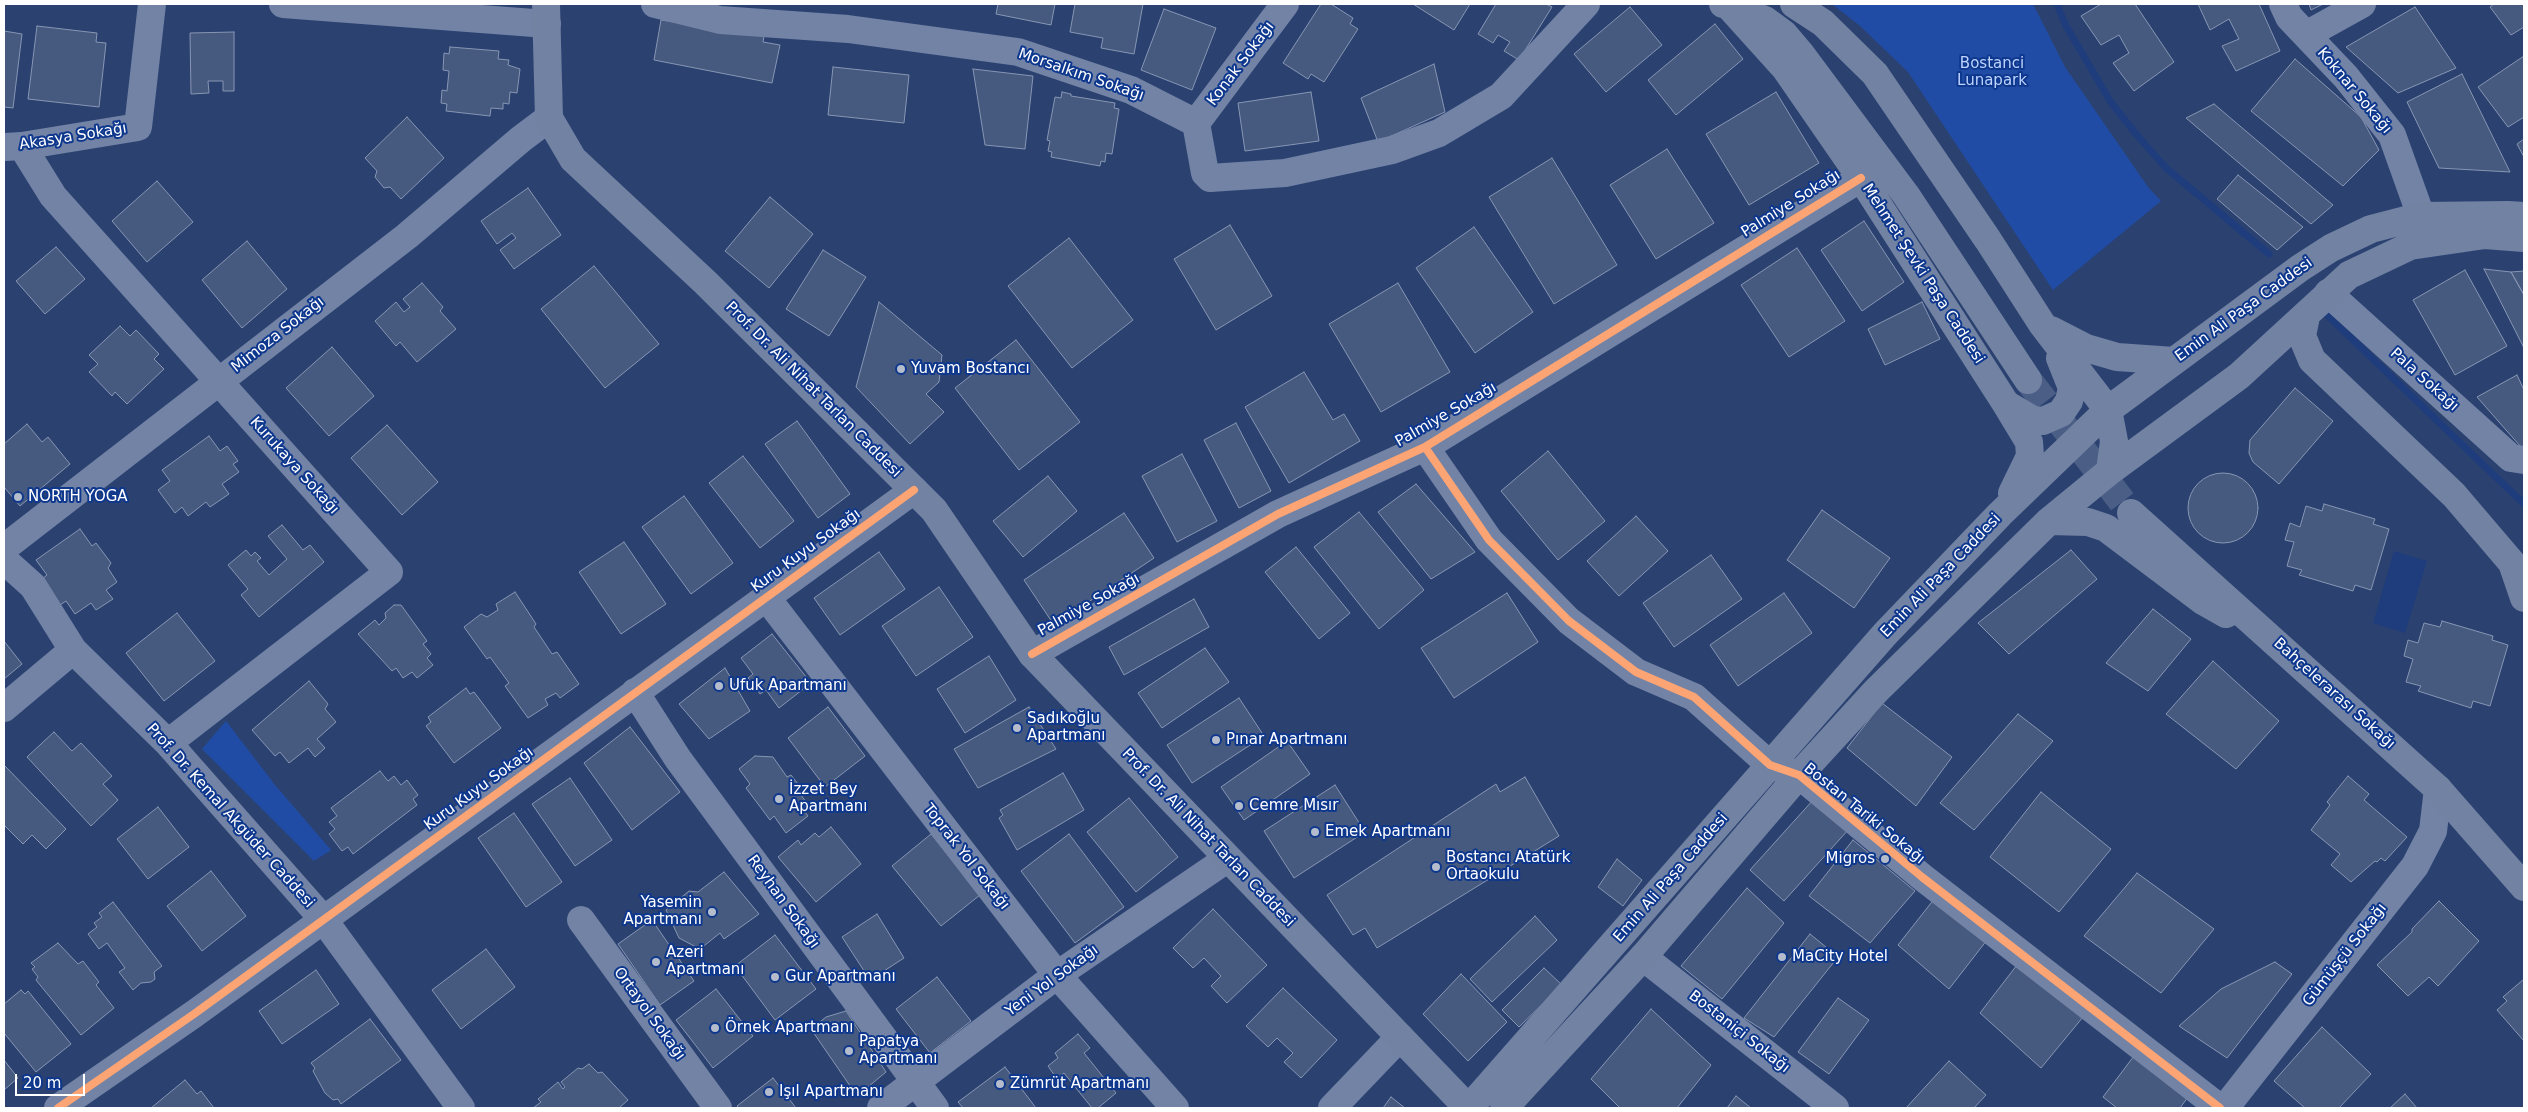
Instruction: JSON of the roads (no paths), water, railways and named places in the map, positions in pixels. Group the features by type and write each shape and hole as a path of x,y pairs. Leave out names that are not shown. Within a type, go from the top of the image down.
{"main road":[{"path":"1794,4 1823,23 1875,74 1988,240 2042,324 2067,371 2072,388 2069,401 2062,413 2043,421 2033,420 2006,404"},
{"path":"1727,5 1765,20 1784,34 1801,54 1906,195 2028,380"},
{"name":"Mehmet Şevki Paşa Caddesi","path":"1727,5 1785,68 1861,178 2006,404 2028,442 2030,456 2000,514"},
{"name":"Prof. Dr. Ali Nihat Tarlan Caddesi","path":"546,14 549,118 573,160 706,284 934,510 1032,654 1468,1108"},
{"name":"Emin Ali Paşa Caddesi","path":"1468,1108 1885,634 2000,514 2108,410 2300,268 2331,248 2371,229 2421,216 2508,214 2524,216"},
{"name":"Emin Ali Paşa Caddesi","path":"1504,1108 1643,956 1799,775 1890,678 2049,521 2110,470 2238,376 2349,275 2410,246 2485,235 2524,238"},
{"path":"2306,316 2302,336 2312,360 2454,495 2512,563 2524,598"},
{"path":"2042,324 2086,348 2117,357 2174,361"},
{"path":"2042,324 2108,410 2114,441 2110,470"},
{"name":"Bahçelerarası Sokağı","path":"2130,513 2281,645 2438,789 2524,887"},
{"path":"2049,521 2088,522 2106,528 2203,601 2281,645"}],"street":[{"name":"Akasya Sokağı","path":"13,146 138,128 152,4"},
{"path":"283,4 546,14"},
{"name":"Morsalkım Sokağı","path":"655,4 1018,52 1131,90 1196,124"},
{"name":"Konak Sokağı","path":"1196,124 1285,4"},
{"path":"1196,124 1205,173 1210,178 1285,173 1392,150 1439,133 1501,96 1586,4"},
{"name":"Koknar Sokağı","path":"2283,4 2289,17 2346,77 2392,135 2421,216"},
{"path":"2306,35 2362,4"},
{"name":"Mimoza Sokağı","path":"4,548 407,236 521,139 549,118"},
{"name":"Kurukaya Sokağı","path":"13,146 53,196 389,572 168,743"},
{"name":"Palmiye Sokağı","path":"1032,654 1278,514 1424,447 1861,178"},
{"name":"Pala Sokağı","path":"2328,293 2511,458 2524,460"},
{"name":"Bostan Tariki Sokağı","path":"1424,447 1489,540 1569,621 1636,672 1694,698 1770,765 1799,775 1922,878 2220,1108"},
{"name":"Kuru Kuyu Sokağı","path":"58,1108 194,1014 914,490"},
{"name":"Prof. Dr. Kemal Akgüder Caddesi","path":"4,560 33,586 73,650 168,743 323,920 461,1108"},
{"name":"Toprak Yol Sokağı","path":"766,597 1057,976 1175,1108"},
{"path":"4,708 73,650"},
{"name":"Reyhan Sokağı","path":"635,692 678,759 934,1108"},
{"name":"Gümüşçü Sokağı","path":"2225,1108 2415,866 2433,831 2438,789"},
{"name":"Yeni Yol Sokağı","path":"881,1108 1057,976 1227,859"},
{"name":"Ortayol Sokağı","path":"581,920 718,1108"},
{"name":"Bostaniçi Sokağı","path":"1643,956 1835,1108"},
{"path":"1332,1108 1400,1037"}],"waterway":[{"path":"2057,4 2065,24 2110,101 2136,134 2166,168 2269,254"},
{"path":"2327,315 2524,504"}],"tunnel":[{"path":"2028,380 2131,513"}],"place":[{"name":"Yuvam Bostancı","path":"901,369"},
{"name":"NORTH YOGA","path":"18,497"},
{"name":"Ufuk Apartmanı","path":"719,686"},
{"name":"Sadıkoğlu Apartmanı","path":"1017,728"},
{"name":"Pınar Apartmanı","path":"1216,740"},
{"name":"İzzet Bey Apartmanı","path":"779,799"},
{"name":"Cemre Mısır","path":"1239,806"},
{"name":"Emek Apartmanı","path":"1315,832"},
{"name":"Migros","path":"1885,859"},
{"name":"Bostancı Atatürk Ortaokulu","path":"1436,867"},
{"name":"Yasemin Apartmanı","path":"712,912"},
{"name":"MaCity Hotel","path":"1782,957"},
{"name":"Azeri Apartmanı","path":"656,962"},
{"name":"Gur Apartmanı","path":"775,977"},
{"name":"Örnek Apartmanı","path":"715,1028"},
{"name":"Papatya Apartmanı","path":"849,1051"},
{"name":"Zümrüt Apartmanı","path":"1000,1084"},
{"name":"Işıl Apartmanı","path":"769,1092"}],"park label":[{"name":"Bostanci Lunapark","path":"1992,72"}]}
